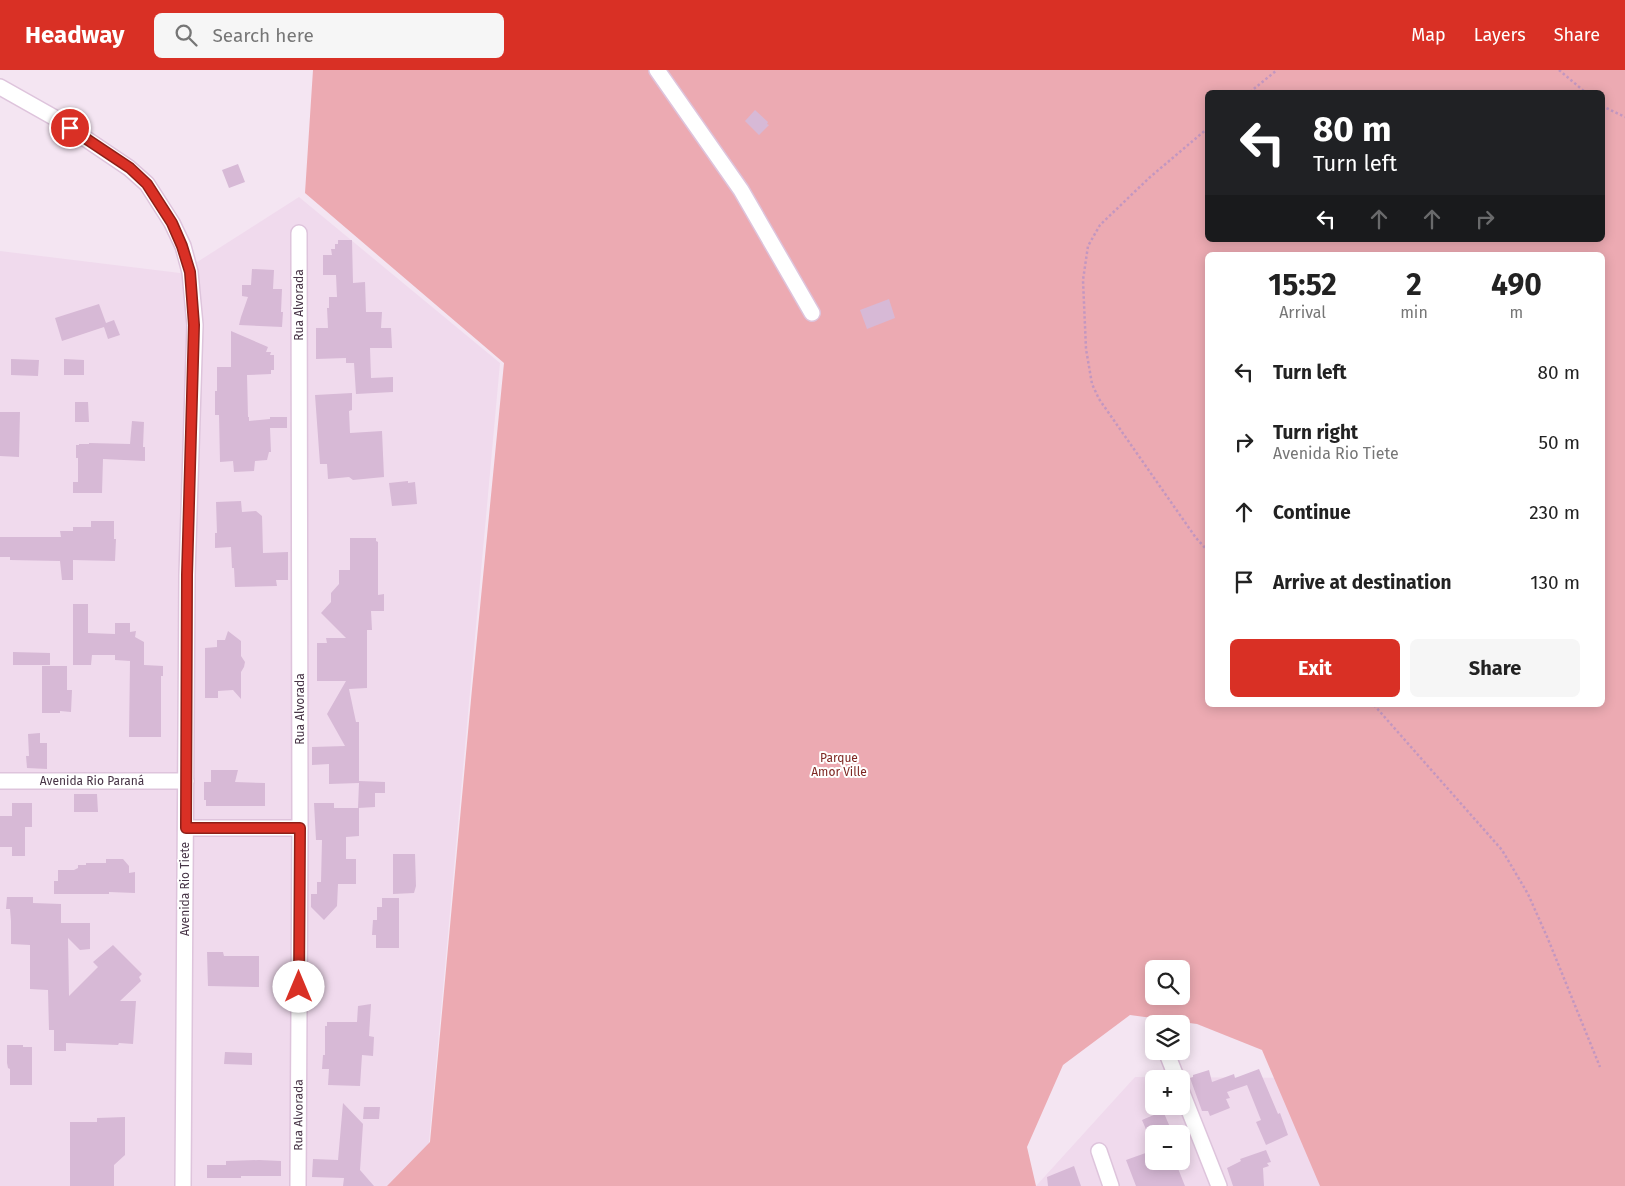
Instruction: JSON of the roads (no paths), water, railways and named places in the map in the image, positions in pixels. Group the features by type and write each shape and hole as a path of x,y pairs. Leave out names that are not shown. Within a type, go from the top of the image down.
{"street":[{"path":"657,70 741,190 812,313"},
{"name":"Avenida Rio Tiete","path":"0,87 56,118 130,168 147,184 172,223 190,272 194,325 187,575 183,1186"},
{"name":"Rua Alvorada","path":"298,1186 300,828 299,233"},
{"name":"Avenida Rio Paraná","path":"0,781 186,781"},
{"path":"186,828 300,828"},
{"path":"1190,1113 1218,1186"},
{"path":"1099,1151 1112,1186"}],"park label":[{"name":"Parque Amor Ville","path":"839,765"}]}
